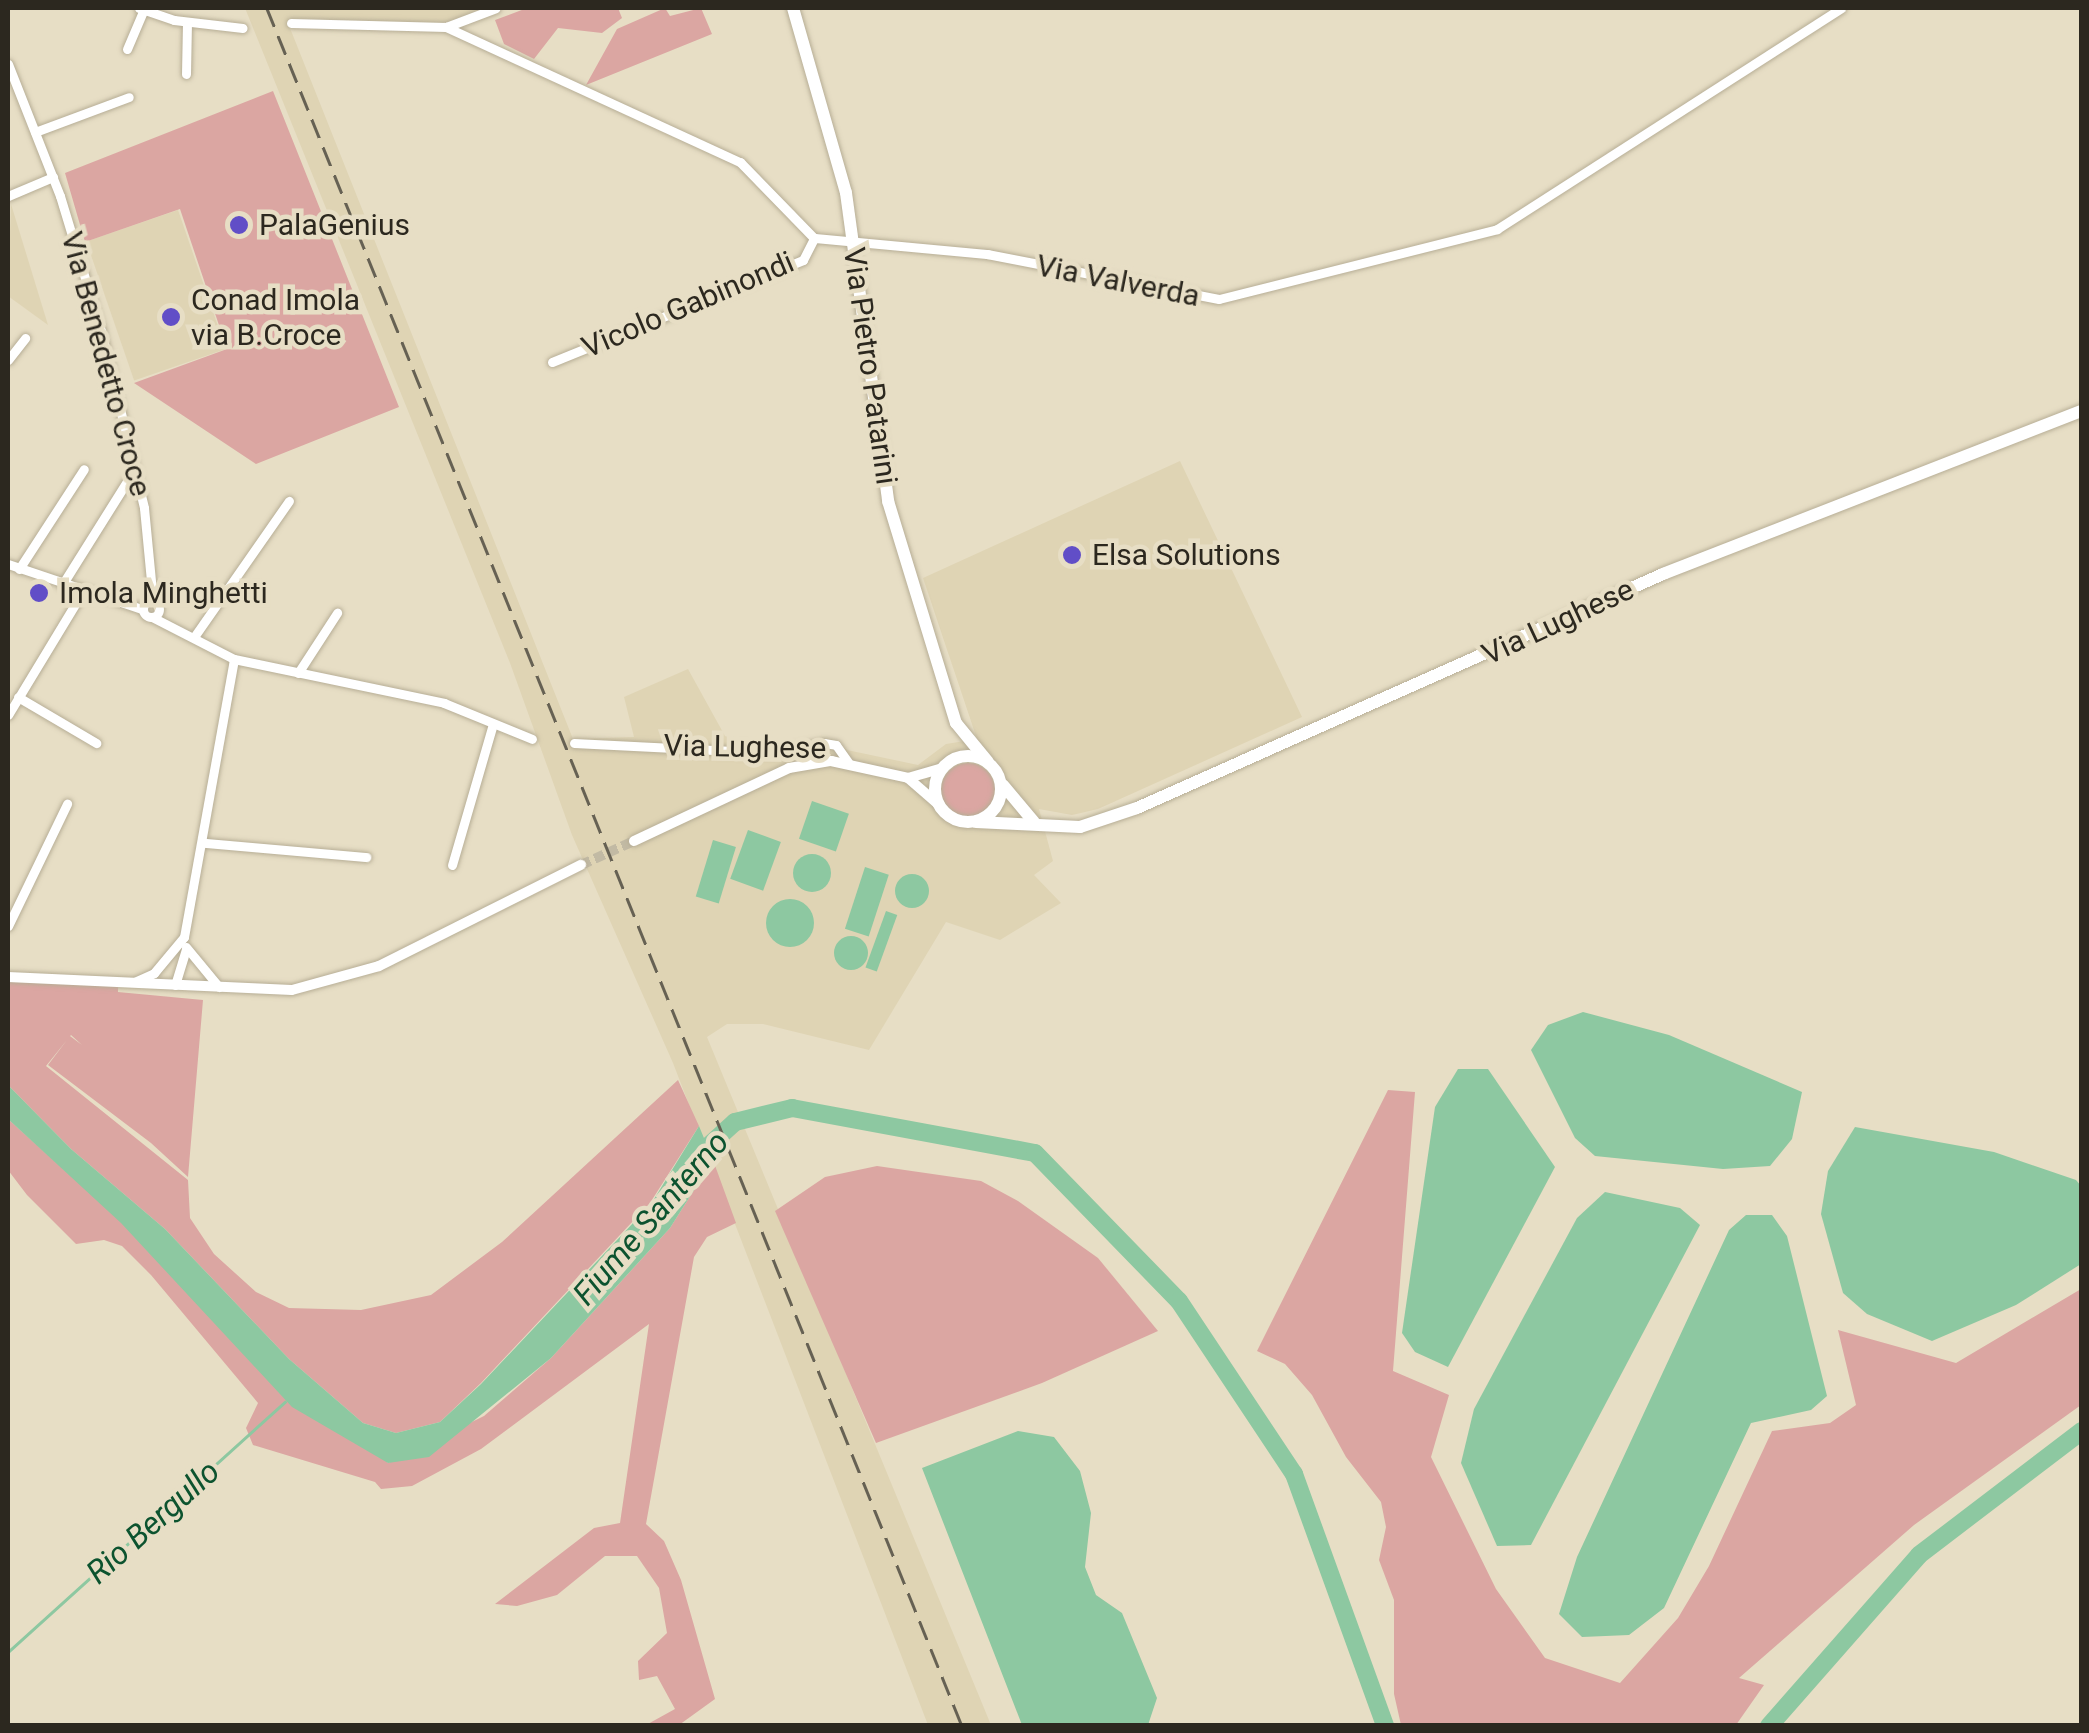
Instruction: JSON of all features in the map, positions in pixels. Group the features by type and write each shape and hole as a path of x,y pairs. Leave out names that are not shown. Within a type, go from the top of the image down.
{"main road":[{"name":"Via Pietro Patarini","path":"793,8 837,152 853,240 878,463 956,723 988,762"},
{"name":"Via Lughese","path":"938,804 954,820 1080,827 1137,808 1663,574 2082,411"},
{"name":"Via Pietro Patarini","path":"945,765 956,723"},
{"path":"938,804 935,786 945,765 968,756 988,762 1019,811 1036,824"},
{"path":"976,822 1000,802 1000,780"}],"street":[{"path":"127,49 141,8 187,22 244,28"},
{"path":"446,28 496,8"},
{"name":"Via Valverda","path":"814,238 987,254 1187,297 1236,296 1496,229 1841,8"},
{"path":"186,74 187,22"},
{"path":"291,23 446,28 740,162 814,238"},
{"name":"Via Benedetto Croce","path":"8,64 53,177 114,380 147,522 153,600"},
{"path":"35,132 129,97"},
{"path":"8,196 53,177"},
{"name":"Vicolo Gabinondi","path":"552,362 803,260 814,238"},
{"path":"8,360 24,338"},
{"path":"19,569 84,469"},
{"path":"62,585 129,478"},
{"path":"194,637 289,500"},
{"path":"8,564 82,593 156,614 234,658 444,702 532,739"},
{"path":"8,715 82,593"},
{"path":"142,609 153,600 156,614"},
{"path":"298,673 337,612"},
{"path":"175,985 205,843 234,658"},
{"path":"18,698 96,743"},
{"path":"452,865 493,724"},
{"name":"Via Lughese","path":"574,742 773,753 824,743 836,744 848,762"},
{"path":"634,840 789,768 848,762 908,778 938,804"},
{"path":"908,778 945,765"},
{"path":"8,926 68,804"},
{"path":"205,843 366,857"},
{"path":"8,977 292,990 350,976 581,865"},
{"path":"130,983 154,973 185,942"},
{"path":"185,942 220,987"},
{"path":"174,954 175,985"}],"shaded area":[{"path":"245,8 484,8 451,25 288,23 573,739 634,737 624,697 688,669 725,736 757,748 831,739 847,750 918,765 946,744 977,739 923,578 1180,461 1302,717 1098,809 1072,815 1039,809 1053,861 1034,875 1061,903 1000,940 946,922 869,1050 763,1024 727,1024 707,1037 991,1725 928,1725 673,1063 572,835 510,663"},
{"path":"527,8 618,8 622,18 602,33 558,28 534,59 504,44 495,20"},
{"path":"665,8 670,16 701,8 712,34 586,85 617,29"},
{"path":"273,91 399,407 256,464 134,383 227,349 180,209 85,242 65,173"},
{"path":"11,204 48,325 8,296"},
{"path":"178,210 226,349 134,381 86,242"},
{"path":"968,763 987,771 995,790 987,809 968,817 949,809 941,790 949,771"},
{"path":"8,981 118,986 118,992 203,1000 188,1177 151,1143 48,1065 67,1040 46,1066 188,1180 190,1218 214,1254 256,1292 289,1308 361,1310 431,1295 502,1242 678,1080 699,1126 650,1203 481,1383 440,1422 396,1433 363,1423 289,1359 165,1229 71,1149 8,1085"},
{"path":"1388,1090 1415,1092 1393,1371 1449,1395 1431,1457 1496,1589 1545,1658 1620,1683 1678,1618 1709,1566 1772,1431 1830,1423 1856,1405 1838,1330 1956,1363 2081,1289 2081,1405 1914,1525 1739,1678 1764,1685 1736,1725 1401,1725 1394,1694 1394,1600 1379,1560 1386,1527 1381,1502 1346,1457 1312,1395 1285,1364 1257,1351"},
{"path":"8,1119 388,1463 484,1416 551,1358 670,1228 713,1160 736,1223 707,1237 694,1257 646,1524 664,1541 681,1580 715,1699 679,1725 646,1725 675,1709 657,1676 639,1680 638,1661 667,1633 659,1588 637,1556 605,1556 557,1595 517,1606 495,1604 594,1528 620,1523 649,1324 481,1449 412,1486 381,1489 375,1482 253,1445 246,1428 258,1403 151,1275 122,1246 104,1240 76,1244 8,1170"},
{"path":"877,1166 981,1181 1018,1201 1098,1258 1158,1331 1042,1383 876,1443 775,1211 825,1177"}],"water":[{"path":"812,801 849,814 836,852 799,839"},
{"path":"748,830 781,842 763,891 730,879"},
{"path":"713,840 736,847 719,903 696,896"},
{"path":"812,854 825,860 831,873 825,886 812,892 799,886 793,873 799,860"},
{"path":"865,867 889,875 869,937 845,929"},
{"path":"912,874 924,879 929,891 924,903 912,908 900,903 895,891 900,879"},
{"path":"790,899 807,906 814,923 807,940 790,947 773,940 766,923 773,906"},
{"path":"886,911 897,915 877,971 865,967"},
{"path":"851,936 863,941 868,953 863,965 851,970 839,965 834,953 839,941"},
{"path":"1583,1012 1669,1035 1802,1092 1792,1139 1770,1166 1723,1169 1595,1156 1575,1138 1531,1050 1548,1025"},
{"path":"1458,1069 1488,1069 1555,1167 1448,1367 1415,1352 1402,1333 1435,1107"},
{"path":"8,1085 71,1149 165,1229 289,1359 363,1423 396,1433 440,1422 481,1384 651,1204 699,1126 713,1160 670,1228 551,1358 429,1457 388,1463 292,1407 121,1223 8,1119"},
{"path":"1855,1127 1994,1152 2076,1180 2081,1186 2081,1264 2016,1305 1932,1341 1867,1314 1843,1293 1821,1214 1828,1171"},
{"path":"1605,1192 1680,1208 1700,1225 1531,1545 1497,1546 1461,1463 1474,1409 1577,1218"},
{"path":"1746,1215 1772,1215 1787,1236 1827,1396 1811,1410 1751,1423 1664,1608 1629,1635 1582,1637 1559,1614 1577,1557 1729,1230"},
{"path":"1018,1431 1054,1437 1080,1471 1091,1513 1085,1567 1096,1595 1122,1613 1157,1698 1148,1725 1022,1725 922,1468"}],"waterway":[{"name":"Fiume Santerno","path":"692,1161 735,1122 792,1108 1035,1153 1179,1301 1294,1474 1385,1726"},
{"name":"Rio Bergullo","path":"8,1652 285,1402"},
{"name":"Fiume Santerno","path":"1769,1726 1919,1555 2082,1431"}],"tunnel":[{"path":"581,865 634,841"}],"railway":[{"path":"267,8 962,1726"}],"place":[{"name":"PalaGenius","path":"239,225"},
{"name":"Conad Imola via B.Croce","path":"171,317"},
{"name":"Elsa Solutions","path":"1072,555"},
{"name":"Imola Minghetti","path":"39,593"}]}
